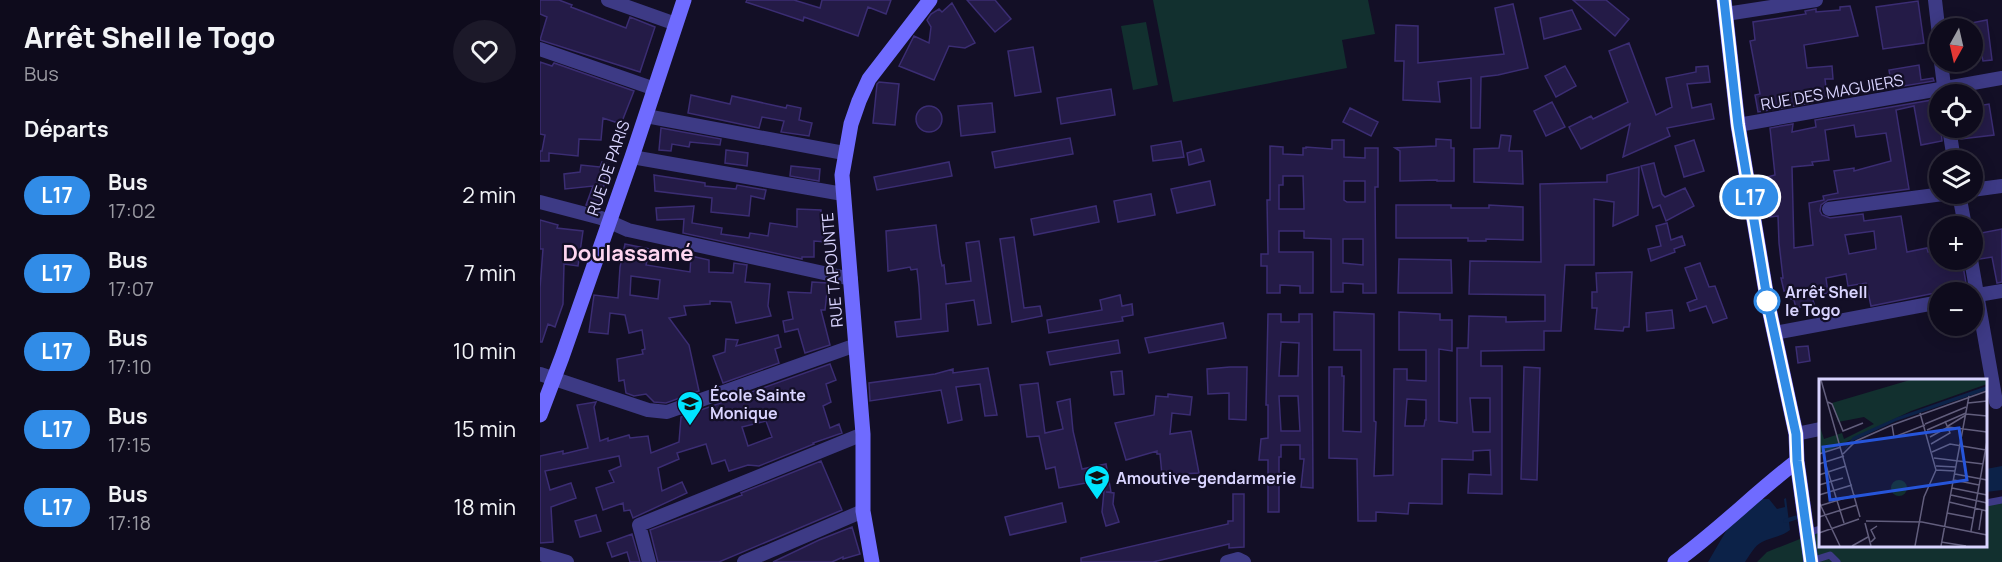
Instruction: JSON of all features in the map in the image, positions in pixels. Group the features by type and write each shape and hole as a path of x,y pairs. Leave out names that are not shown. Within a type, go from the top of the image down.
{"street":[{"path":"608,0 676,24"},
{"name":"RUE DE PARIS","path":"540,415 547,377 609,222 684,0"},
{"name":"RUE TAPOUNTE","path":"872,562 863,511 863,434 843,194 844,153 858,100 869,79 930,0"},
{"path":"1811,561 1814,531 1803,503 1796,434 1768,304 1738,125 1725,7 1816,0"},
{"path":"1935,0 1937,18"},
{"path":"540,49 655,89"},
{"name":"RUE DES MAGUIERS","path":"1978,84 2002,78"},
{"name":"RUE DES MAGUIERS","path":"1738,125 1929,95"},
{"path":"646,116 844,153"},
{"path":"632,157 843,194"},
{"path":"1983,189 2002,186"},
{"path":"1829,209 1929,196"},
{"path":"540,202 601,218 628,230 680,243 851,279"},
{"path":"1983,295 2002,291"},
{"path":"1775,333 1929,304"},
{"path":"1982,336 1995,403"},
{"path":"547,377 648,410 668,412 856,345"},
{"path":"1796,434 1819,429"},
{"path":"649,562 639,525 863,434"},
{"path":"1675,562 1701,543 1761,489 1797,461"},
{"path":"744,562 863,511"},
{"path":"540,554 567,562"},
{"path":"1227,562 1238,559 1244,562"}],"lane":[{"path":"1987,503 2002,500"},
{"path":"1811,561 1830,555 1838,562"}],"green space":[{"path":"1153,0 1368,0 1375,34 1342,40 1347,68 1173,102"},
{"path":"1146,22 1158,85 1133,90 1121,26"},
{"path":"2002,499 2002,562 1757,562 1767,552 1819,531 1819,547 1987,547 1987,502"}],"water":[{"path":"2002,466 2002,490 1987,492 1987,469"},
{"path":"1786,498 1790,530 1759,544 1745,562 1708,562 1729,526 1760,499 1769,499 1777,509 1785,507 1784,499"}],"building":[{"path":"540,0 559,0 572,5 571,7 626,28 630,17 655,27 640,72 540,40 547,17 540,14"},
{"path":"747,0 794,0 820,8 822,0 891,0 886,14 868,7 858,36 804,17 803,21 746,2"},
{"path":"967,0 995,0 1011,19 995,32"},
{"path":"1573,0 1606,0 1629,19 1615,36"},
{"path":"1918,1 1924,43 1883,49 1876,7"},
{"path":"952,3 975,43 965,48 949,46 934,80 899,66 914,36 929,43 931,27 927,20 931,14 939,9 942,12"},
{"path":"1513,4 1528,68 1481,77 1480,128 1471,128 1471,78 1438,82 1440,102 1403,100 1404,61 1395,61 1396,25 1418,26 1418,63 1504,54 1495,8"},
{"path":"1850,6 1858,36 1804,45 1807,68 1832,66 1833,79 1825,79 1827,96 1811,98 1812,103 1758,112 1755,95 1760,94 1750,41 1755,40 1753,22 1806,14 1805,11 1816,9 1816,12 1840,10 1840,7"},
{"path":"1572,10 1581,29 1544,39 1540,18"},
{"path":"1987,20 1992,60 1983,61 1983,21"},
{"path":"1629,43 1656,115 1672,107 1666,78 1696,72 1696,67 1708,66 1710,82 1687,84 1692,108 1711,104 1714,119 1667,128 1670,136 1623,157 1630,124 1581,149 1569,127 1591,116 1593,119 1628,102 1609,51"},
{"path":"1033,47 1041,92 1015,96 1008,51"},
{"path":"540,62 552,66 554,63 634,91 621,124 603,118 601,140 579,139 578,156 549,153 549,161 540,161 540,151 542,151 545,135 540,134"},
{"path":"1919,65 1921,80 1933,78 1934,81 1892,88 1889,70"},
{"path":"1565,66 1576,86 1556,97 1545,76"},
{"path":"879,82 899,84 895,125 873,123"},
{"path":"1111,89 1115,115 1061,124 1057,98"},
{"path":"691,95 730,104 732,96 786,108 787,105 801,108 799,120 812,123 809,136 781,132 784,121 762,117 759,128 688,113"},
{"path":"1929,101 1929,138 1942,138 1942,141 1921,145 1914,106 1896,110 1909,189 1828,200 1821,205 1820,211 1822,215 1830,218 1863,214 1864,221 1901,216 1907,252 1927,248 1929,270 1964,270 1966,282 1929,282 1929,294 1871,306 1866,283 1848,286 1846,274 1826,278 1828,293 1812,296 1814,304 1796,308 1794,300 1791,299 1792,289 1784,291 1781,278 1783,278 1778,216 1770,217 1767,177 1775,175 1770,128 1793,124 1792,132 1816,127 1815,120","holes":["1854,125 1856,137 1886,133 1891,161 1854,171 1854,168 1834,171 1838,193 1823,196 1824,200 1809,203 1813,245 1794,248 1792,167 1813,165 1812,162 1829,160 1825,130","1874,231 1876,249 1849,254 1845,235"]},
{"path":"1552,102 1565,127 1546,136 1534,111"},
{"path":"992,103 995,132 961,136 958,106"},
{"path":"1989,104 1994,135 1983,136 1983,105"},
{"path":"929,106 938,110 942,119 938,128 929,132 920,128 916,119 920,110"},
{"path":"1350,108 1378,122 1371,136 1343,122"},
{"path":"661,128 721,139 720,145 690,142 689,147 672,144 671,151 659,150"},
{"path":"1501,135 1511,136 1509,151 1522,151 1523,184 1474,182 1474,149 1499,148"},
{"path":"1070,138 1073,154 995,168 992,152"},
{"path":"1436,139 1451,140 1451,148 1454,148 1454,181 1400,181 1400,151 1395,148 1436,146"},
{"path":"1332,140 1344,140 1344,157 1365,158 1365,148 1378,148 1378,187 1375,187 1376,293 1363,293 1363,284 1343,283 1343,292 1331,292 1331,239 1304,238 1304,231 1279,231 1279,252 1313,252 1313,293 1300,293 1300,286 1280,285 1280,293 1267,293 1267,266 1261,266 1261,254 1268,254 1267,200 1270,200 1270,146 1283,147 1283,154 1303,155 1303,148 1306,147 1332,149","holes":["1283,176 1303,176 1304,209 1279,209 1279,185 1283,185","1344,181 1365,181 1365,202 1344,200","1343,239 1363,239 1363,265 1343,263"]},
{"path":"1694,140 1704,171 1684,177 1675,146"},
{"path":"1181,141 1184,157 1153,161 1151,146"},
{"path":"1201,149 1204,161 1189,165 1187,153"},
{"path":"726,150 748,153 747,166 725,163"},
{"path":"602,162 606,163 603,194 598,208 586,205 593,186 565,189 564,174 580,172 581,165 600,167"},
{"path":"949,162 952,176 877,190 874,177"},
{"path":"1654,163 1662,194 1665,197 1685,188 1694,206 1666,221 1660,205 1653,208 1641,166"},
{"path":"791,166 820,169 819,181 790,176"},
{"path":"1639,167 1638,215 1613,226 1614,202 1594,199 1594,265 1565,265 1561,331 1544,331 1544,350 1481,351 1481,366 1502,366 1502,494 1468,493 1469,474 1491,475 1490,450 1473,451 1473,460 1442,459 1442,504 1409,503 1408,514 1376,512 1376,521 1358,521 1357,459 1329,458 1329,367 1342,367 1342,376 1344,376 1343,431 1361,432 1361,350 1334,350 1334,312 1374,314 1374,421 1376,422 1374,476 1393,475 1394,369 1407,369 1407,380 1426,381 1426,350 1399,350 1399,312 1440,314 1440,320 1452,320 1452,351 1439,349 1439,421 1457,423 1457,348 1468,348 1469,316 1506,317 1506,322 1545,321 1545,295 1469,294 1470,261 1541,262 1540,184 1607,182 1607,175","holes":["1470,398 1490,398 1490,432 1473,432","1407,399 1426,400 1424,426 1405,426"]},
{"path":"654,175 705,183 705,186 736,189 737,185 766,190 764,199 751,196 749,216 711,212 712,198 655,191"},
{"path":"1210,181 1215,205 1177,213 1171,189"},
{"path":"1151,194 1155,215 1118,222 1114,201"},
{"path":"1396,205 1451,205 1451,208 1489,208 1489,205 1523,207 1523,240 1468,241 1468,238 1396,238"},
{"path":"694,206 692,223 722,228 721,234 749,238 750,233 768,236 770,223 797,227 797,209 821,210 821,226 826,226 826,242 814,241 814,257 802,257 802,259 683,233 684,219 657,220 656,208"},
{"path":"1096,206 1099,222 1034,235 1031,219"},
{"path":"540,220 558,225 557,228 583,231 578,266 564,264 563,304 555,327 548,324 542,342 540,342 540,288 543,249 540,249"},
{"path":"1667,223 1671,240 1682,236 1685,245 1674,249 1675,252 1651,261 1648,249 1661,246 1656,226"},
{"path":"936,225 946,284 971,281 966,243 979,241 991,323 978,325 974,300 946,304 948,331 897,337 895,322 921,319 919,287 917,269 911,270 910,267 888,271 886,231"},
{"path":"2002,229 2002,282 1997,283 1992,257 1983,258 1983,233"},
{"path":"1014,237 1024,308 1040,306 1042,316 1012,322 1000,239"},
{"path":"625,244 650,249 646,265 690,272 691,256 709,260 709,272 733,273 734,263 747,265 745,282 770,284 768,306 771,316 736,323 731,302 710,301 710,304 684,306 686,315 669,318 689,345 699,391 666,403 654,402 646,394 634,396 626,393 624,380 619,381 617,359 643,354 642,350 645,349 642,330 629,333 625,315 610,313 608,334 589,332 594,295 618,298 620,267","holes":["631,276 660,280 658,299 630,295"]},
{"path":"1399,259 1451,260 1452,293 1398,293"},
{"path":"1700,263 1709,287 1715,286 1727,318 1713,323 1706,306 1690,311 1687,303 1697,299 1685,268"},
{"path":"1632,272 1629,327 1624,327 1623,331 1595,329 1597,308 1592,308 1592,292 1597,292 1596,273"},
{"path":"812,282 828,283 825,310 821,310 830,345 805,353 798,329 785,332 783,321 793,319 788,292 811,293"},
{"path":"1120,295 1122,306 1132,304 1133,315 1122,317 1123,321 1049,333 1047,320 1102,310 1100,300"},
{"path":"1672,310 1674,328 1647,331 1646,313"},
{"path":"1268,314 1281,314 1281,322 1299,322 1299,314 1312,314 1313,488 1301,487 1304,459 1300,459 1300,445 1281,445 1279,512 1268,512 1268,460 1259,460 1261,439 1268,438 1268,405 1266,405","holes":["1281,342 1299,343 1298,376 1279,376","1279,396 1298,396 1300,431 1281,431"]},
{"path":"1223,323 1226,338 1149,353 1145,338"},
{"path":"778,335 781,347 775,349 779,363 723,383 713,356 725,352 726,339 738,340 736,346"},
{"path":"1118,340 1120,353 1050,365 1047,352"},
{"path":"1808,346 1810,361 1798,363 1796,347"},
{"path":"830,364 836,380 826,384 831,402 823,406 830,428 839,424 842,433 759,466 748,465 729,471 725,460 712,464 706,444 677,453 679,459 658,468 662,491 682,482 687,493 633,518 630,510 624,511 623,503 603,510 596,488 614,482 609,471 621,466 619,456 545,471 550,490 571,483 576,498 551,507 553,542 540,543 540,456 563,451 563,454 588,448 577,405 596,402 594,407 600,441 629,435 630,438 648,436 651,453 679,442 681,417","holes":["766,421 772,437 748,446 742,427"]},
{"path":"1247,367 1246,420 1229,419 1229,393 1208,394 1207,369"},
{"path":"1524,367 1540,368 1537,480 1521,479"},
{"path":"988,368 997,415 985,416 980,384 956,387 962,420 948,423 941,390 870,401 869,383 935,374 953,369 953,373"},
{"path":"1122,371 1124,394 1114,395 1111,372"},
{"path":"1038,383 1045,433 1063,429 1057,402 1070,399 1073,431 1082,469 1106,464 1111,492 1106,492 1114,493 1113,504 1119,522 1106,526 1102,512 1104,491 1096,490 1097,481 1059,488 1055,467 1046,469 1039,436 1027,437 1020,385"},
{"path":"1168,394 1192,397 1190,415 1172,413 1170,434 1191,431 1199,473 1162,475 1160,454 1157,454 1157,451 1126,460 1115,423 1154,415 1156,396 1168,397"},
{"path":"821,461 842,510 719,562 658,562 650,530 742,495 741,493"},
{"path":"1233,494 1244,494 1244,547 1229,548 1229,544 1153,562 1081,562 1081,558 1228,524 1228,521 1233,521"},
{"path":"1062,503 1066,522 1010,535 1005,517"},
{"path":"596,515 601,531 580,537 575,521"},
{"path":"852,527 860,554 832,562 773,562 819,540"},
{"path":"632,534 640,562 630,562 627,552 612,557 607,543"}],"waterway":[{"path":"1785,521 1801,516"}],"bus line":[{"name":"L17","path":"1724,0 1738,125 1768,304 1796,434 1797,461 1811,562"}],"place":[{"name":"Arrêt Shell le Togo","path":"1767,301"},
{"name":"École Sainte Monique","path":"690,427"},
{"name":"Amoutive-gendarmerie","path":"1097,501"}],"district":[{"name":"Doulassamé","path":"628,253"}]}
